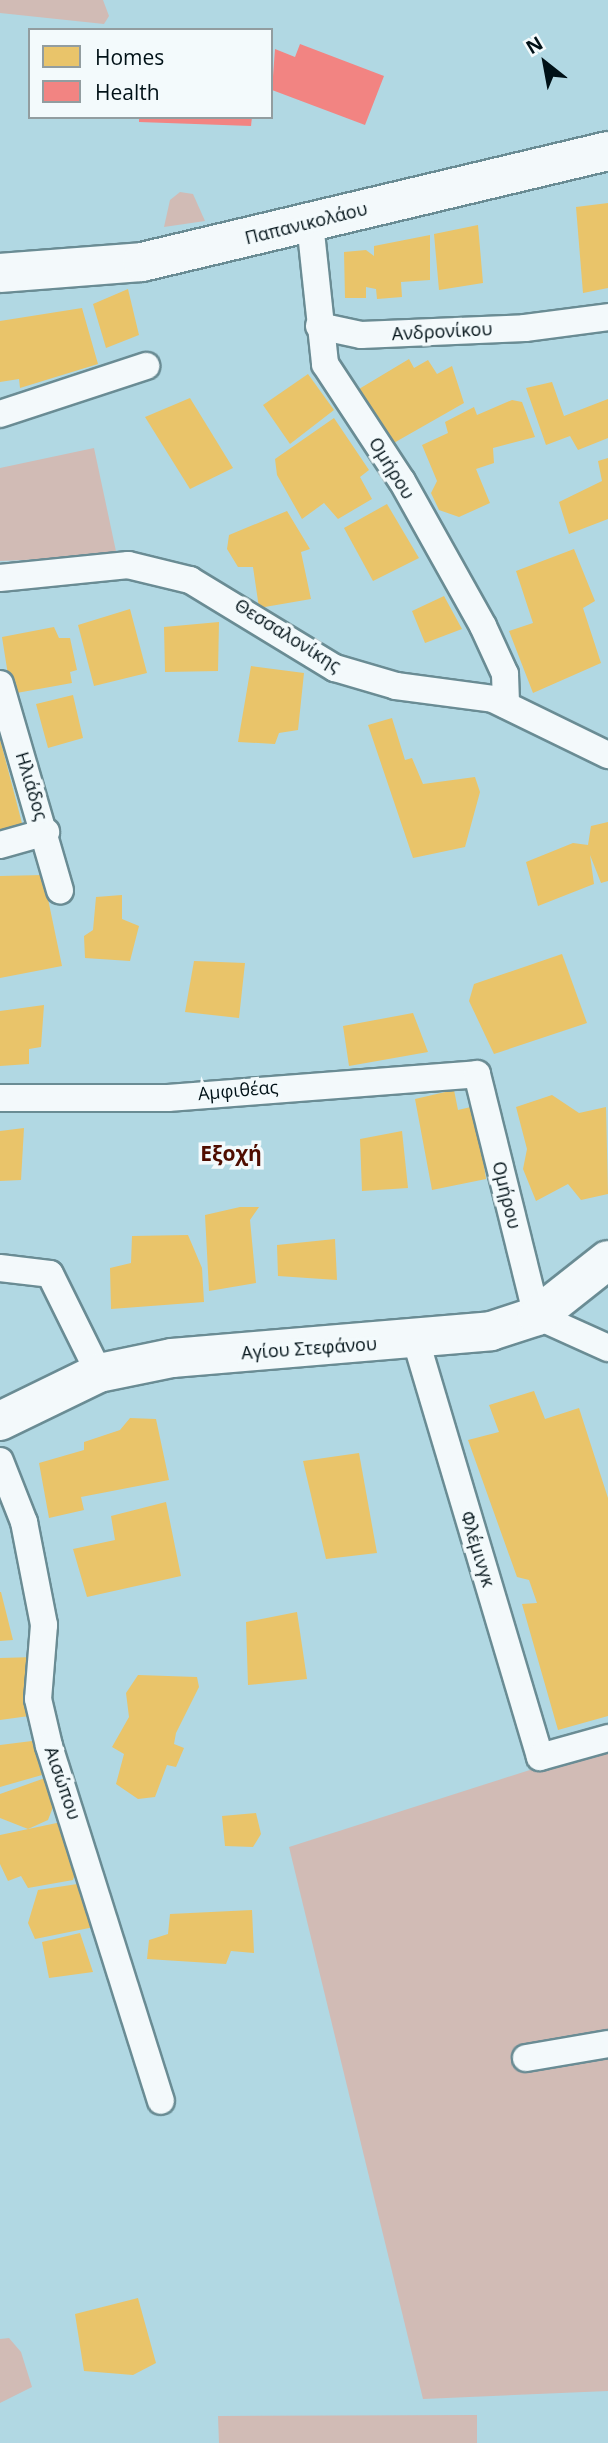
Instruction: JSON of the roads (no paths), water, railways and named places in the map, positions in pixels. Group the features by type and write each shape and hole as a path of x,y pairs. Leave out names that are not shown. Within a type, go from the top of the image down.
{"street":[{"name":"Παπανικολάου","path":"0,273 142,262 608,151"},
{"name":"Ομήρου","path":"310,223 322,304 319,346 336,385 402,481 483,626 505,674 506,705"},
{"name":"Ανδρονίκου","path":"319,326 361,335 525,328 608,317"},
{"path":"0,414 146,366"},
{"name":"Θεσσαλονίκης","path":"0,578 128,565 156,570 213,589 335,668 396,686 506,705 556,736 608,755"},
{"name":"Ηλιάδος","path":"0,684 46,832 60,890"},
{"path":"0,845 46,832"},
{"name":"Ομήρου","path":"477,1074 537,1316"},
{"name":"Αμφιθέας","path":"0,1098 168,1098 477,1074"},
{"name":"Αγίου Στεφάνου","path":"0,1421 99,1373 172,1358 416,1341 537,1316 608,1260"},
{"path":"0,1268 50,1274 99,1373"},
{"path":"537,1316 608,1348"},
{"name":"Φλέμινγκ","path":"416,1341 540,1757 608,1738"},
{"name":"Αισώπου","path":"0,1461 24,1522 44,1625 38,1699 49,1746 161,2102"},
{"path":"526,2058 608,2044"}],"district":[{"name":"Εξοχή","path":"231,1153"}]}
